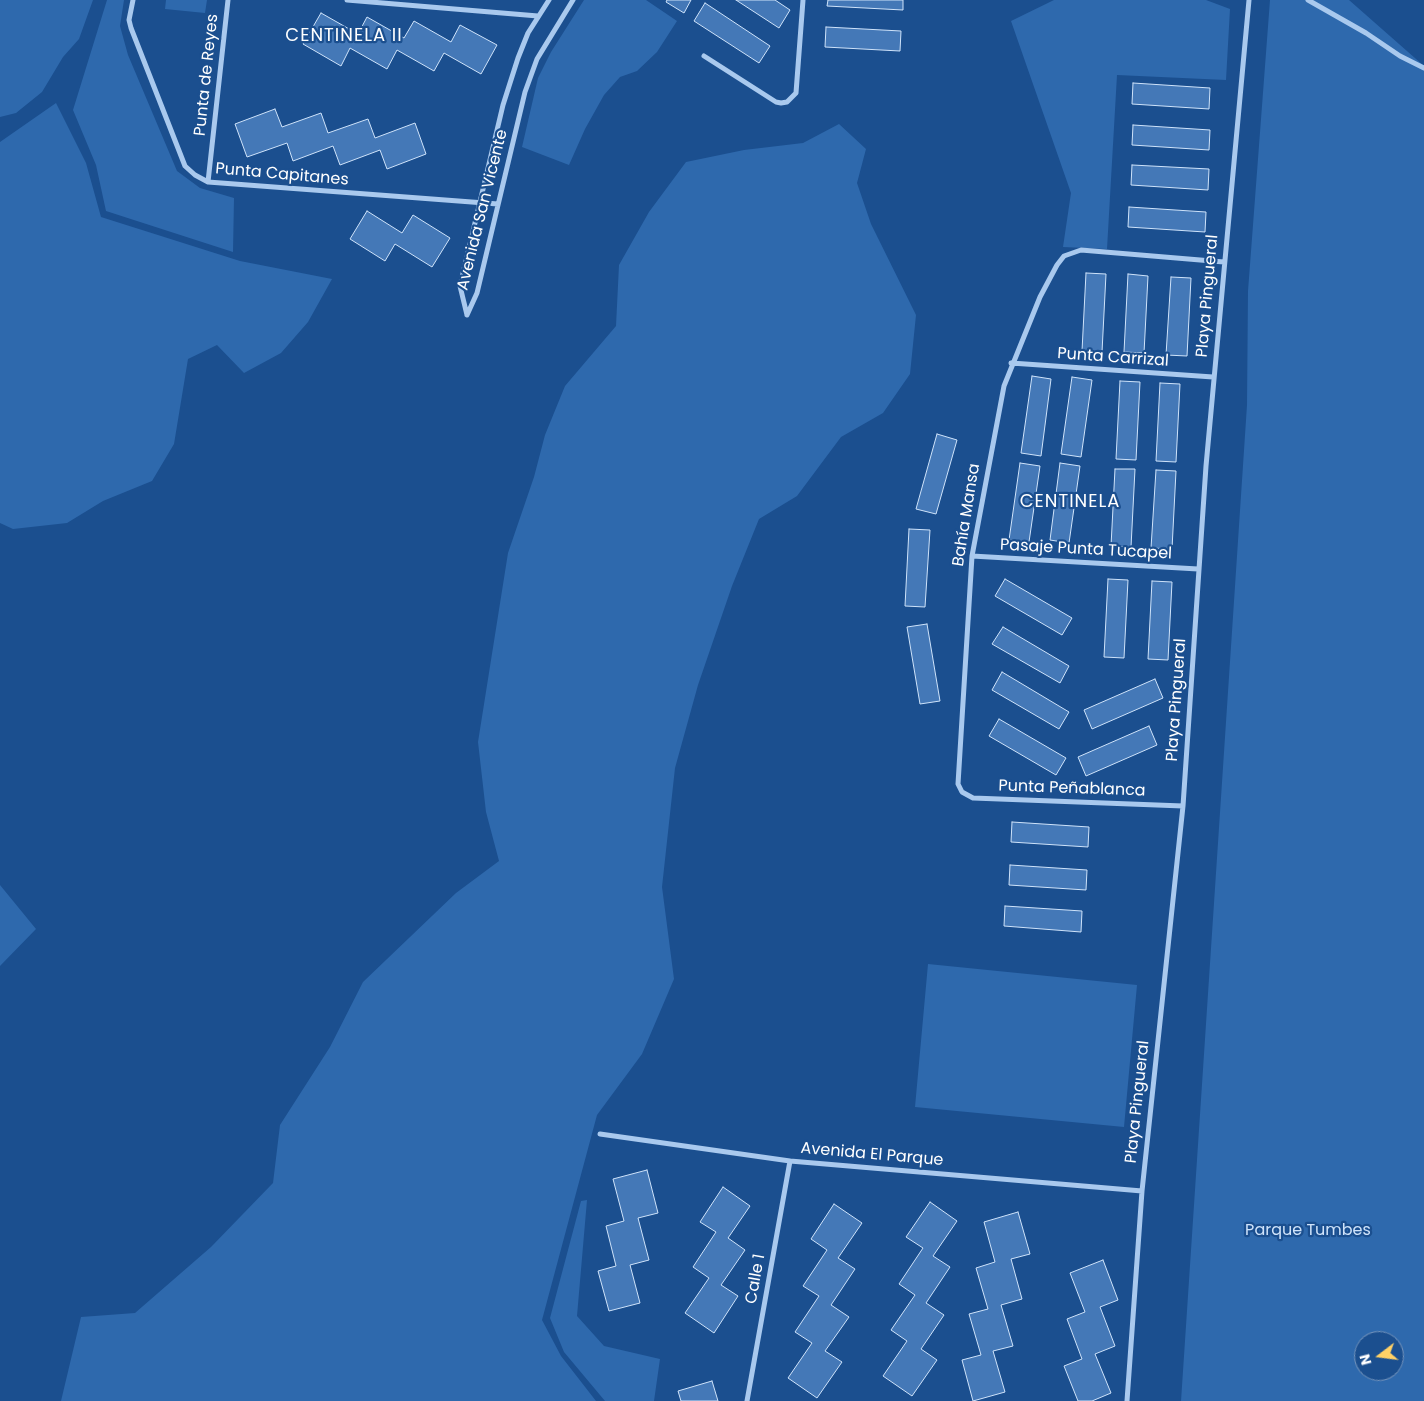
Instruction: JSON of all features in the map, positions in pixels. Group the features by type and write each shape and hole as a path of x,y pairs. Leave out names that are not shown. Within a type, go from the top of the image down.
{"street":[{"name":"Punta Capitanes","path":"134,0 129,20 131,28 185,166 208,182 498,204"},
{"name":"Punta de Reyes","path":"208,182 228,0"},
{"path":"347,0 538,16"},
{"name":"Avenida San Vicente","path":"549,0 538,16 518,58 504,105 460,286 467,315 477,293 525,92 537,58 573,0"},
{"path":"704,56 776,102 781,104 786,102 796,93 803,0"},
{"name":"Playa Pingueral","path":"1128,1401 1142,1191 1183,806 1198,569 1213,377 1249,0"},
{"path":"1308,0 1400,56 1424,68"},
{"name":"Bahía Mansa","path":"962,792 958,784 972,556 996,423 1011,364 1040,297 1064,256 1081,250 1224,262"},
{"name":"Punta Carrizal","path":"1011,364 1213,377"},
{"name":"Pasaje Punta Tucapel","path":"972,556 1198,569"},
{"name":"Punta Peñablanca","path":"962,792 973,798 1183,806"},
{"name":"Avenida El Parque","path":"600,1134 790,1161 1142,1191"},
{"name":"Calle 1","path":"747,1401 790,1161"}],"green space":[{"path":"0,0 93,0 79,39 63,57 42,92 16,113 0,117"},
{"path":"107,0 124,0 120,26 128,55 177,171 200,188 234,198 233,252 106,211 96,165 73,110"},
{"path":"166,0 207,0 205,13 165,9"},
{"path":"584,0 646,0 677,21 657,52 637,71 620,77 604,95 585,129 569,165 522,147 538,78 551,52"},
{"path":"1054,0 1206,0 1230,9 1226,80 1117,75 1107,249 1063,247 1071,193 1011,21"},
{"name":"Parque Tumbes","path":"1270,0 1349,0 1424,66 1424,1401 1181,1401 1247,405 1248,291"},
{"path":"56,103 86,163 101,217 240,261 332,279 308,322 281,353 244,373 217,345 188,359 174,444 152,481 103,501 67,523 13,529 0,523 0,142"},
{"path":"839,124 866,149 857,183 871,224 916,315 910,374 883,413 841,437 797,496 759,519 732,586 698,685 675,768 662,887 674,979 642,1054 597,1115 542,1320 561,1356 596,1401 61,1401 81,1317 135,1313 211,1247 273,1183 280,1125 330,1047 363,982 456,893 499,861 486,812 478,742 508,553 534,477 545,435 565,386 616,326 619,265 649,212 686,162 744,150 803,143"},
{"path":"0,885 36,929 0,966"},
{"path":"928,964 1137,985 1124,1127 915,1107"},
{"path":"587,1200 577,1316 604,1346 660,1359 654,1401 605,1401 564,1352 550,1318 581,1201"}],"building":[{"path":"667,0 691,0 684,13 666,2"},
{"path":"736,0 775,0 790,10 779,28"},
{"path":"828,0 903,0 903,10 827,6"},
{"path":"705,3 770,46 759,63 694,21"},
{"path":"321,13 358,34 367,17 404,38 414,21 451,42 460,25 497,45 481,74 444,53 434,71 397,50 387,69 350,48 341,66 303,44"},
{"path":"826,27 901,31 900,51 825,47"},
{"path":"1133,83 1210,88 1209,109 1132,104"},
{"path":"275,109 282,127 321,113 328,133 368,119 375,138 415,123 426,154 387,169 380,150 340,165 333,146 293,161 287,143 247,157 235,124"},
{"path":"1133,125 1210,130 1209,150 1132,145"},
{"path":"1132,165 1209,169 1208,190 1131,185"},
{"path":"1129,207 1206,212 1205,232 1128,227"},
{"path":"367,211 402,233 413,215 450,238 432,267 395,244 385,261 350,239"},
{"path":"1086,273 1106,274 1102,352 1082,351"},
{"path":"1128,274 1148,276 1144,353 1124,352"},
{"path":"1171,277 1191,278 1187,356 1166,355"},
{"path":"1032,376 1051,379 1041,456 1021,453"},
{"path":"1072,377 1092,380 1081,457 1061,454"},
{"path":"1120,381 1140,382 1136,460 1116,459"},
{"path":"1160,383 1180,384 1176,462 1156,461"},
{"path":"937,434 957,440 936,514 916,509"},
{"path":"1020,463 1040,466 1029,542 1009,540"},
{"path":"1060,463 1080,466 1069,543 1050,540"},
{"path":"1115,469 1135,469 1131,547 1111,546"},
{"path":"1156,470 1176,471 1172,549 1151,548"},
{"path":"909,529 930,530 925,607 905,606"},
{"path":"1005,579 1072,618 1062,635 995,596"},
{"path":"1108,579 1128,580 1124,658 1104,657"},
{"path":"1152,581 1172,582 1168,660 1148,659"},
{"path":"927,624 940,701 920,704 907,627"},
{"path":"1003,627 1069,666 1060,683 992,644"},
{"path":"1002,672 1069,712 1059,729 992,690"},
{"path":"1155,679 1163,698 1092,729 1084,710"},
{"path":"999,719 1066,758 1056,775 989,736"},
{"path":"1149,726 1157,745 1086,776 1078,757"},
{"path":"1012,822 1089,827 1088,847 1011,842"},
{"path":"1010,865 1087,870 1086,890 1009,885"},
{"path":"1005,906 1082,911 1081,932 1004,926"},
{"path":"647,1170 658,1213 638,1218 649,1260 630,1265 640,1303 609,1311 598,1271 616,1266 606,1226 624,1221 613,1179"},
{"path":"723,1187 750,1206 728,1238 745,1250 721,1285 738,1296 714,1333 685,1313 709,1278 693,1267 716,1232 700,1222"},
{"path":"930,1202 957,1221 933,1256 950,1267 926,1303 944,1315 921,1349 937,1360 912,1396 883,1376 907,1341 891,1330 915,1295 899,1284 923,1248 906,1237"},
{"path":"834,1204 862,1223 838,1258 855,1269 831,1305 849,1317 825,1351 842,1362 817,1398 788,1378 812,1343 795,1332 819,1296 803,1286 827,1250 811,1239"},
{"path":"1018,1212 1030,1254 1011,1259 1022,1299 1001,1305 1013,1346 993,1351 1005,1392 973,1401 962,1360 981,1355 969,1314 988,1309 976,1268 995,1262 984,1222"},
{"path":"1103,1260 1118,1300 1100,1307 1115,1346 1095,1354 1111,1393 1092,1401 1078,1401 1064,1366 1082,1359 1067,1319 1085,1312 1070,1273"},
{"path":"712,1381 718,1401 681,1401 678,1391"}],"district":[{"name":"CENTINELA II","path":"344,36"},
{"name":"CENTINELA","path":"1070,502"}]}
